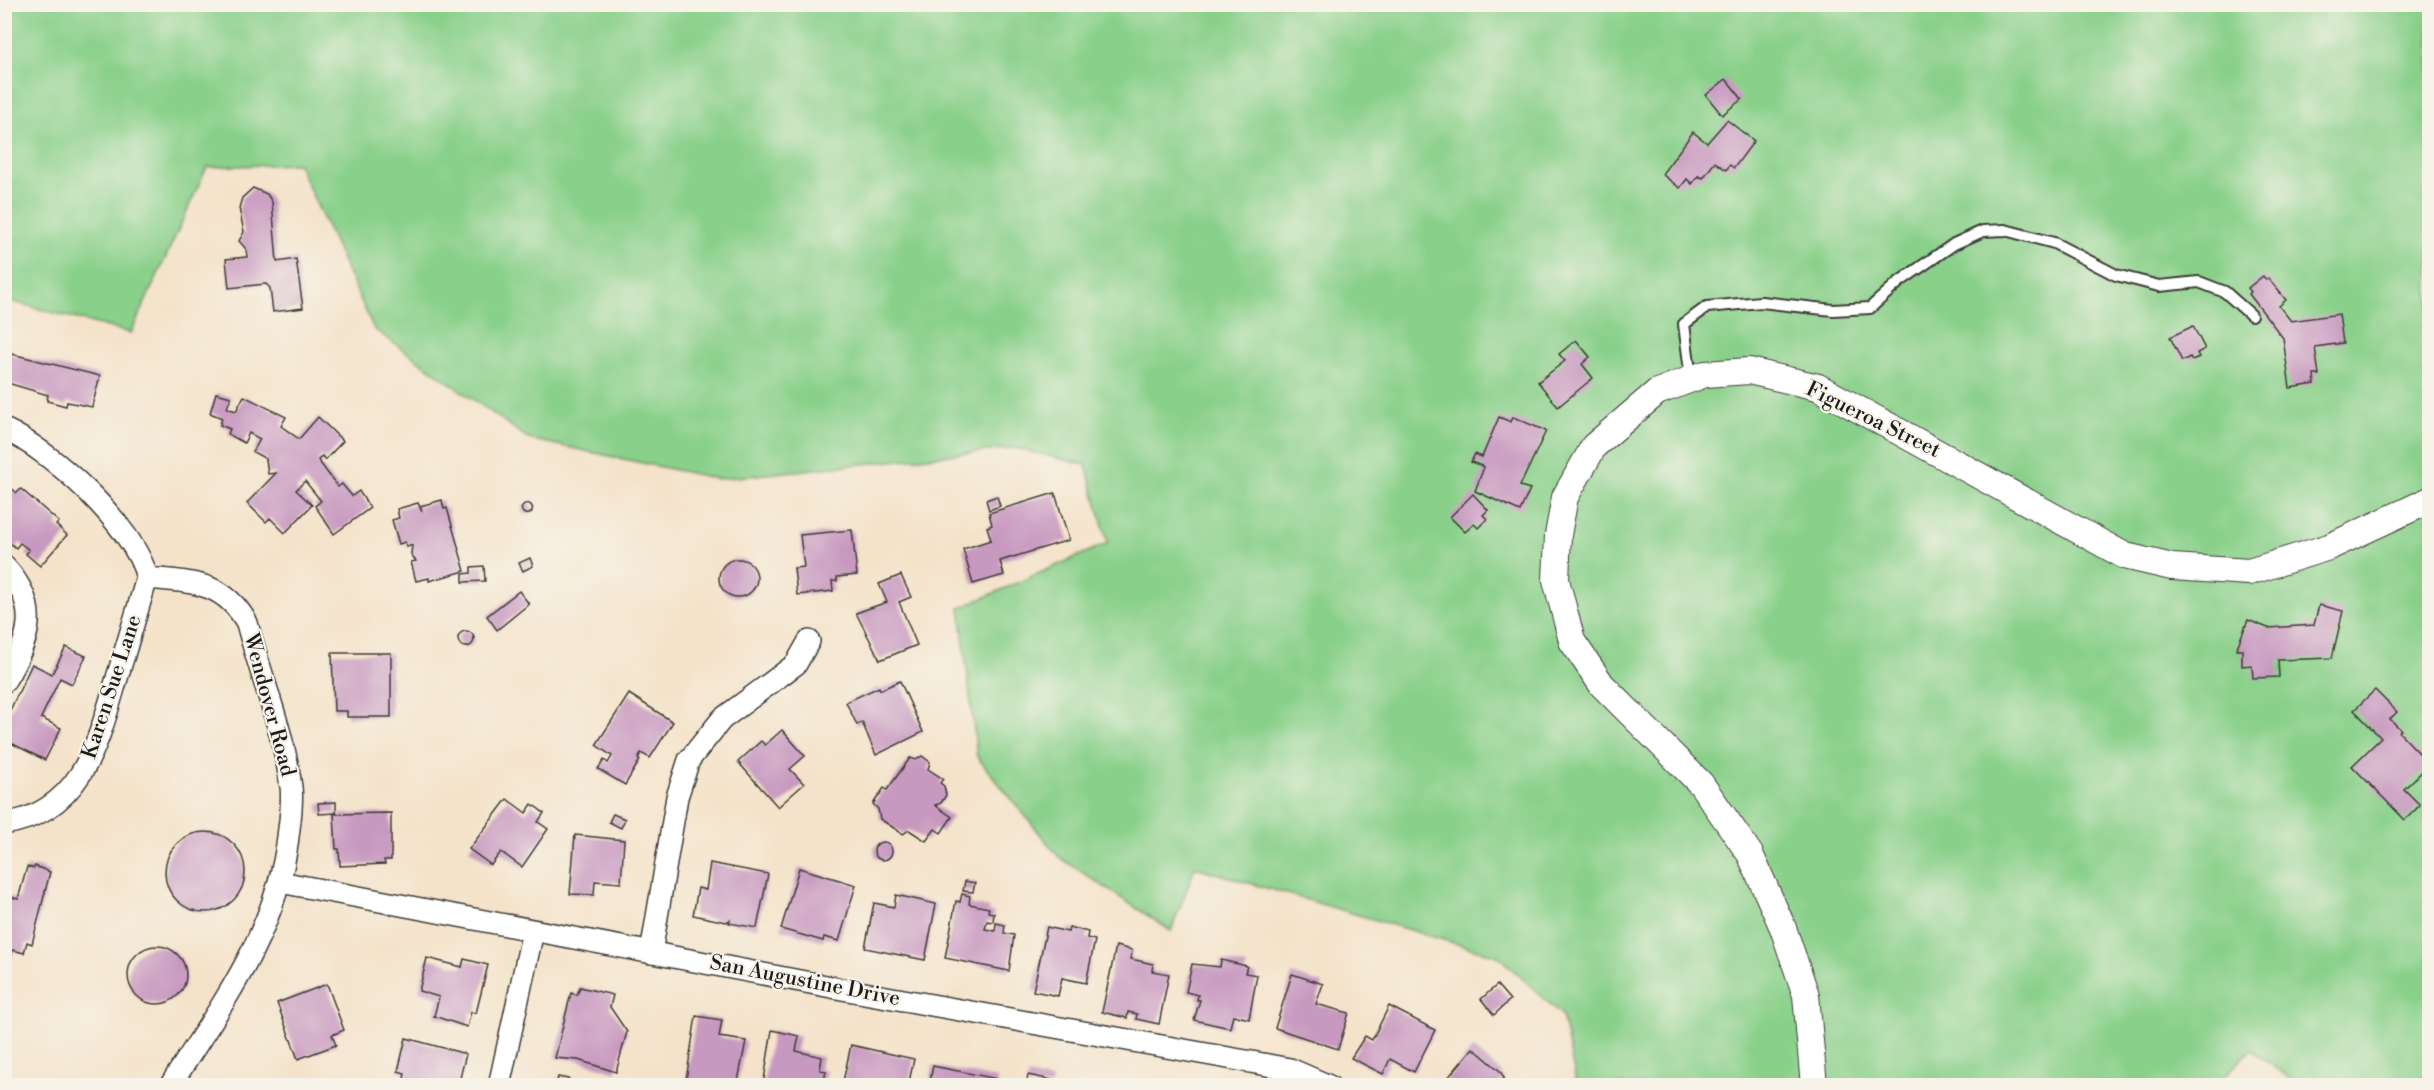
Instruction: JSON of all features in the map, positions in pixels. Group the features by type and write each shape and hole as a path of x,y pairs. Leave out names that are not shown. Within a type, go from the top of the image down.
{"street":[{"name":"Figueroa Street","path":"1814,1086 1806,995 1783,928 1750,854 1701,784 1602,685 1572,641 1556,580 1558,535 1565,497 1594,446 1657,392 1705,374 1749,371 1818,387 2125,556 2172,567 2249,572 2329,547 2430,500"},
{"path":"4,429 45,453 71,476 119,528 141,558 147,578"},
{"path":"4,566 20,586 28,608 30,626 27,642 4,682"},
{"name":"Karen Sue Lane","path":"4,824 34,815 54,803 84,771 99,737 147,578"},
{"name":"Wendover Road","path":"147,578 188,581 212,588 233,602 247,623 291,788 291,814 280,882 258,942 243,972 170,1086"},
{"path":"651,952 677,797 689,760 722,719 796,664 809,641"},
{"name":"San Augustine Drive","path":"280,882 533,931 1290,1069 1329,1086"},
{"path":"499,1086 533,931"}],"lane":[{"path":"1691,379 1684,324 1707,307 1761,302 1833,310 1870,308 1899,282 1954,244 1983,231 2005,230 2054,243 2116,275 2159,286 2199,282 2225,292 2251,315"}],"green space":[{"path":"4,5 2429,5 2429,1085 2299,1085 2251,1050 2216,1085 1577,1085 1562,1015 1498,956 1195,867 1171,931 1059,857 977,757 960,608 1108,543 1086,465 1015,448 718,479 529,439 374,329 298,164 207,167 131,333 5,300"}],"building":[{"path":"1726,79 1742,99 1722,115 1706,95"},
{"path":"1727,120 1754,141 1734,168 1730,165 1726,170 1715,162 1703,178 1698,176 1692,184 1687,179 1680,188 1662,174 1693,132 1707,143"},
{"path":"253,188 267,194 272,202 277,262 296,259 303,308 273,312 270,288 266,284 229,288 226,259 247,257 246,249 239,241 244,232 239,208 242,198"},
{"path":"2263,276 2266,280 2268,278 2286,300 2279,306 2291,321 2339,314 2343,343 2315,347 2319,375 2314,375 2315,384 2290,388 2283,338 2249,294 2251,292 2248,288"},
{"path":"2193,326 2205,349 2197,353 2199,357 2192,360 2190,357 2182,361 2170,337"},
{"path":"1576,340 1590,357 1582,364 1593,378 1558,407 1538,382 1565,361 1559,354"},
{"path":"4,352 100,376 92,407 67,402 66,406 47,401 48,395 4,382"},
{"path":"216,393 231,397 227,408 236,411 244,396 286,417 281,426 299,439 318,417 343,441 325,460 322,456 318,460 338,487 342,484 352,496 359,491 370,508 334,534 315,506 321,501 305,481 296,490 312,505 285,533 270,518 266,522 247,503 276,473 268,474 266,459 253,452 260,439 249,433 244,443 228,434 230,429 220,425 222,418 210,413"},
{"path":"1499,417 1511,422 1513,417 1546,431 1520,486 1530,489 1520,511 1475,491 1484,467 1471,462 1475,454 1482,457"},
{"path":"4,482 17,493 21,489 59,522 56,525 67,535 40,566 26,554 29,550 20,543 16,548 4,538 8,533 4,530"},
{"path":"1055,493 1069,540 1000,561 1004,575 973,584 963,549 991,540 987,527 992,525 989,513"},
{"path":"1473,494 1488,510 1483,515 1487,519 1478,528 1474,524 1465,532 1450,517"},
{"path":"997,496 1000,506 989,510 986,500"},
{"path":"442,500 444,509 447,508 465,571 429,581 429,578 416,581 411,562 416,561 411,554 412,545 407,547 405,542 399,544 392,520 399,518 397,509 418,503 422,512 420,506"},
{"path":"527,503 533,509 527,515 521,509"},
{"path":"852,530 857,575 837,577 837,581 832,581 833,591 797,595 794,568 804,567 800,535"},
{"path":"530,558 533,566 523,571 519,563"},
{"path":"738,559 752,564 757,578 752,592 738,597 724,592 719,578 724,564"},
{"path":"484,566 485,581 463,582 463,574 471,573 471,567"},
{"path":"901,575 911,597 899,602 917,645 880,660 856,613 887,602 879,584"},
{"path":"519,591 529,604 497,630 487,616"},
{"path":"2319,605 2343,611 2332,658 2278,660 2279,677 2253,678 2252,665 2242,666 2242,650 2236,650 2248,620 2268,628 2314,625"},
{"path":"463,631 469,631 474,639 472,645 463,647 458,642 458,636"},
{"path":"66,647 86,656 72,684 60,678 41,718 61,728 45,760 5,740 5,721 32,664 52,674"},
{"path":"332,653 391,653 391,717 347,717 347,711 334,711"},
{"path":"900,681 923,732 876,755 862,722 857,725 846,702 879,687 880,690"},
{"path":"2375,690 2397,712 2390,719 2422,756 2425,747 2430,746 2430,764 2404,789 2420,805 2405,820 2352,766 2381,738 2354,710"},
{"path":"629,694 673,722 650,758 641,753 638,759 640,760 625,785 598,769 604,760 608,763 612,756 596,745"},
{"path":"782,730 805,756 790,769 804,784 778,807 738,762 761,741 765,745"},
{"path":"922,756 930,762 928,769 943,779 940,783 944,786 946,795 941,803 935,805 952,817 941,833 935,829 926,841 909,830 903,834 880,819 878,809 873,804 884,788 887,790 910,758 916,760"},
{"path":"507,799 526,813 532,804 544,813 538,822 548,829 522,867 501,852 491,865 469,849"},
{"path":"336,802 336,813 319,814 318,803"},
{"path":"391,813 391,860 384,860 385,864 340,866 339,849 336,849 334,814"},
{"path":"613,814 625,819 621,828 609,822"},
{"path":"205,832 220,835 233,844 242,857 245,872 242,887 233,900 220,909 205,912 190,909 177,900 168,887 165,872 168,857 177,844 190,835"},
{"path":"575,835 624,840 621,883 595,881 594,895 570,894"},
{"path":"879,842 887,842 892,847 890,858 879,860 874,855 874,847"},
{"path":"710,863 768,874 757,928 729,923 730,920 726,922 693,915 698,888 706,890"},
{"path":"35,866 50,872 32,944 27,942 24,953 13,950 10,962 4,960 4,895 18,899 27,867 34,868"},
{"path":"799,868 856,885 839,941 824,937 823,941 781,929"},
{"path":"965,881 975,883 973,892 963,891"},
{"path":"962,894 970,896 969,904 989,908 988,912 994,913 993,922 987,921 985,929 995,931 996,923 1005,925 1004,933 1014,935 1009,971 945,958 956,901 960,902"},
{"path":"896,895 936,904 925,960 865,948 874,903 894,907"},
{"path":"1047,927 1068,932 1069,927 1088,932 1087,938 1095,940 1086,983 1062,978 1058,996 1033,991"},
{"path":"151,946 163,946 178,954 186,969 186,981 178,996 163,1004 151,1004 136,996 128,981 128,969 136,954"},
{"path":"1116,946 1132,950 1131,959 1153,964 1152,971 1169,974 1159,1024 1136,1019 1137,1014 1128,1012 1127,1018 1102,1012"},
{"path":"427,958 462,967 464,959 488,965 476,1013 471,1012 467,1027 434,1016 439,997 419,991"},
{"path":"1221,960 1247,966 1245,973 1257,975 1249,1019 1233,1015 1230,1028 1194,1020 1200,1000 1197,1000 1198,995 1186,992 1192,964 1220,967"},
{"path":"1292,974 1323,984 1316,1004 1349,1013 1338,1049 1275,1028"},
{"path":"327,984 344,1030 332,1035 336,1045 298,1059 277,1003"},
{"path":"1497,985 1510,1000 1494,1015 1481,999"},
{"path":"580,987 613,995 610,1007 627,1032 616,1072 578,1060 555,1058 571,993 577,995"},
{"path":"1389,1006 1435,1030 1414,1072 1390,1059 1383,1074 1351,1058 1365,1036 1372,1040"},
{"path":"696,1016 722,1020 719,1037 746,1041 737,1086 686,1080"},
{"path":"772,1030 799,1036 796,1051 822,1057 820,1070 826,1071 823,1086 763,1086"},
{"path":"406,1038 466,1054 458,1086 403,1086 405,1073 398,1071"},
{"path":"851,1045 914,1059 909,1082 900,1080 899,1086 842,1086"},
{"path":"1473,1048 1500,1071 1504,1078 1497,1086 1441,1086"},
{"path":"933,1066 998,1079 997,1086 929,1086"},
{"path":"1028,1075 1052,1080 1051,1086 1026,1086"},
{"path":"558,1077 568,1079 583,1086 556,1086"}]}
